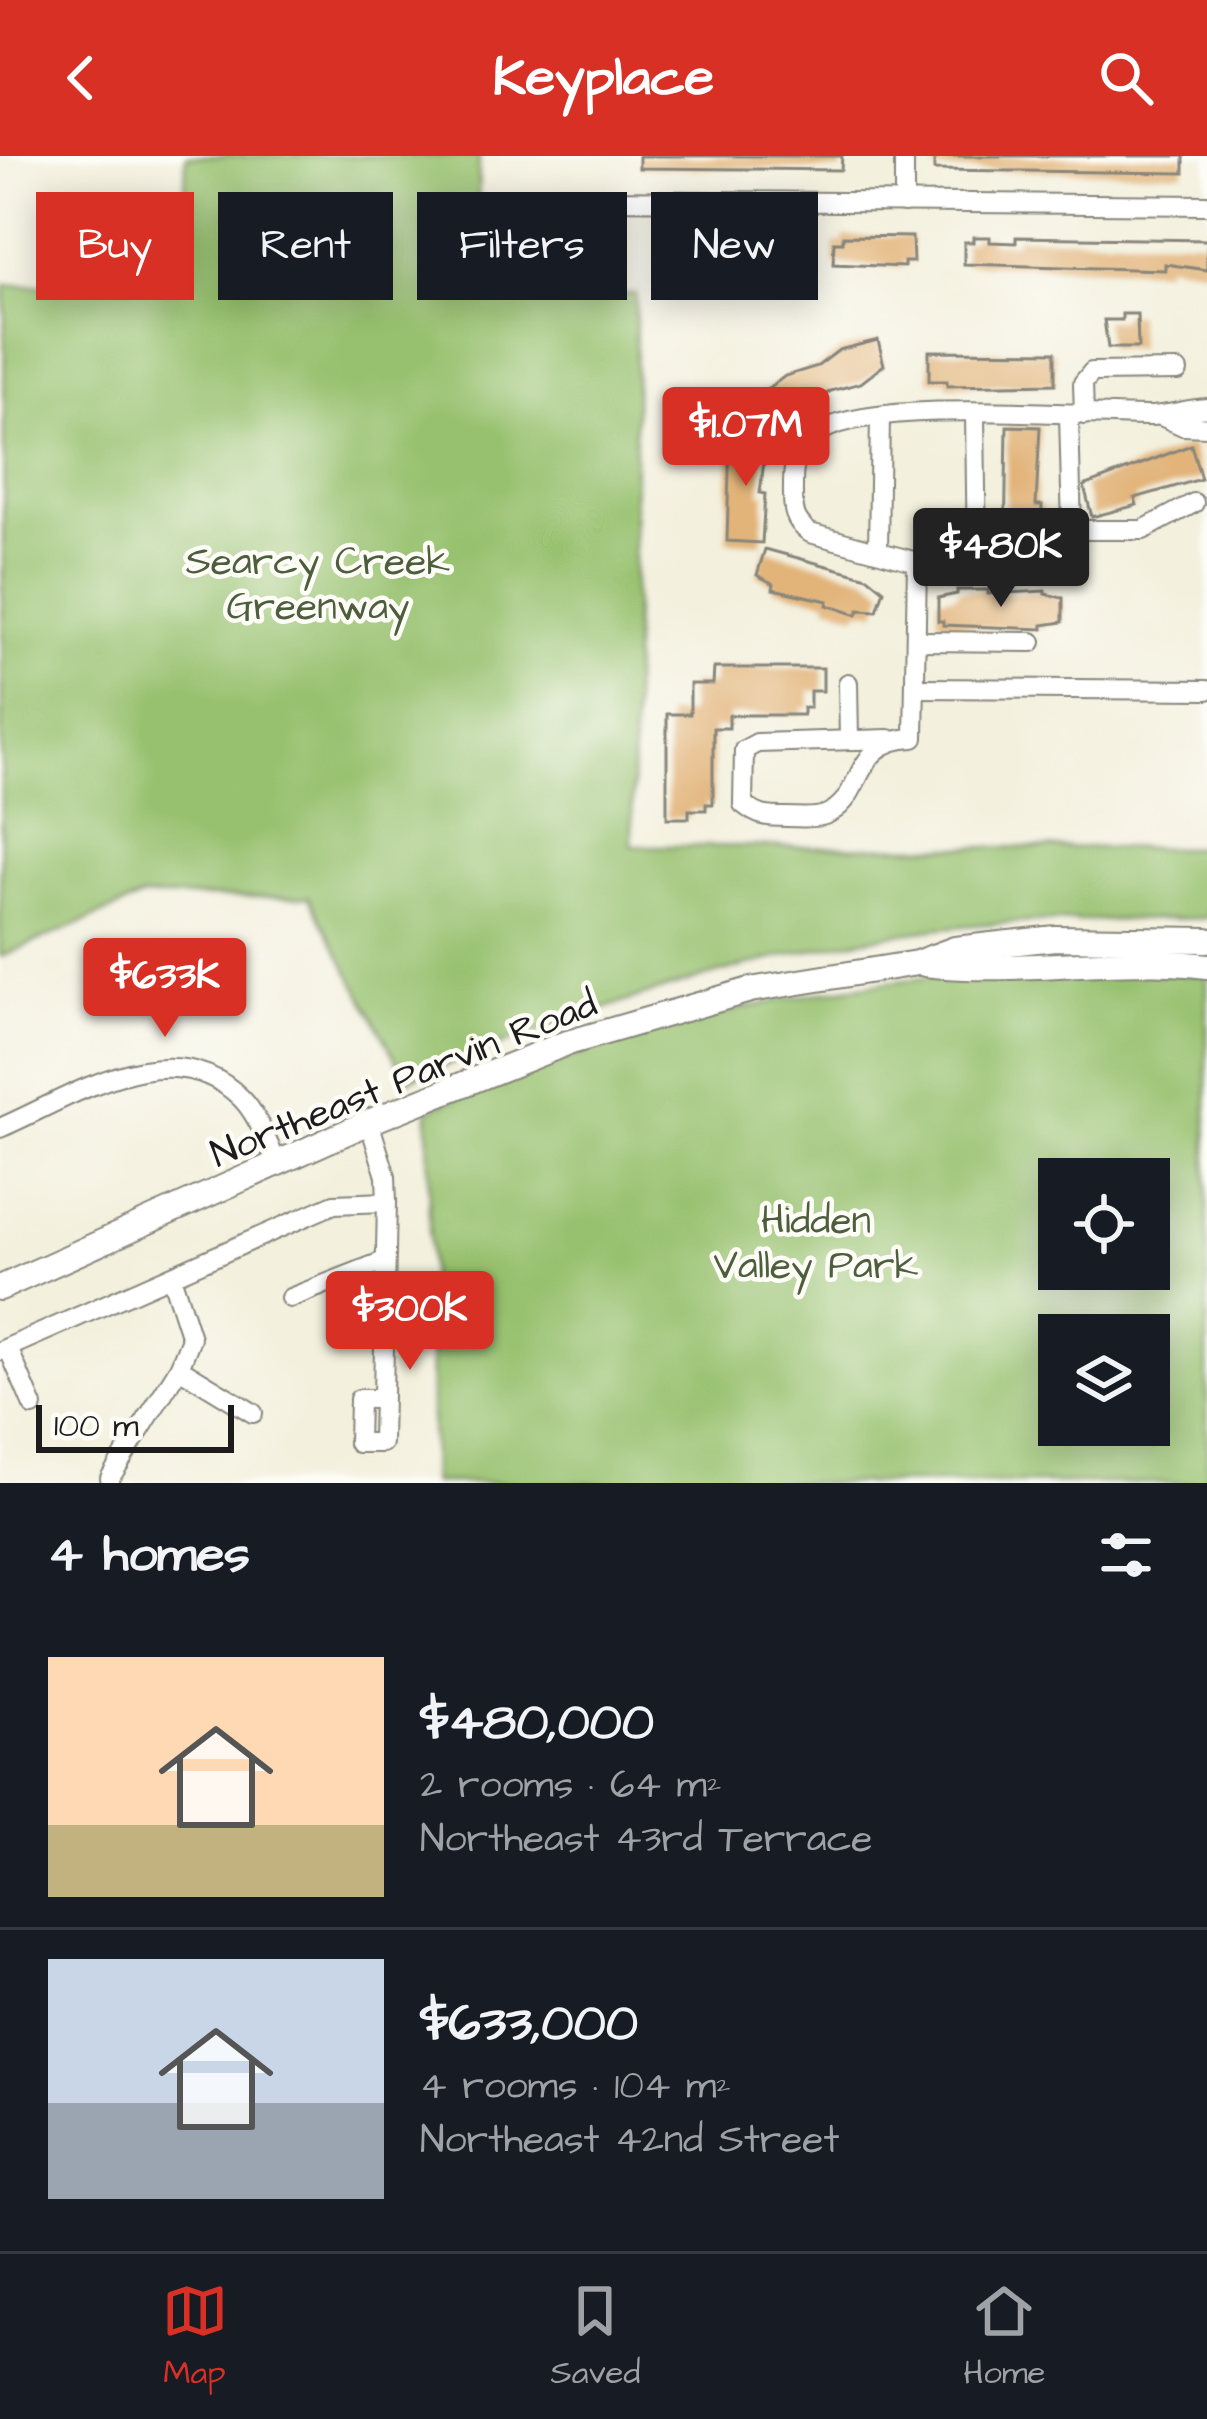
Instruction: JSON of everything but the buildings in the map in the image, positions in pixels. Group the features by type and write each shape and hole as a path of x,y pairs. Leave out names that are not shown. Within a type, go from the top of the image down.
{"main road":[{"name":"Northeast Parvin Road","path":"0,1288 369,1122 565,1044 750,990 917,963 955,949 1055,938 1207,940"},
{"name":"Northeast Parvin Road","path":"917,963 963,968 1093,962 1207,965"}],"street":[{"path":"904,156 904,203"},
{"path":"627,200 1207,205"},
{"path":"1178,371 1092,372 1083,382 1076,415 1072,530 1068,551 1059,563 917,562 810,533 793,513 793,461 800,447 822,430 880,416 975,414 1076,415 1161,416 1207,408"},
{"path":"975,414 977,563"},
{"path":"878,551 880,416"},
{"path":"1161,416 1183,426 1207,427"},
{"path":"1072,530 1143,530 1194,503"},
{"path":"889,739 874,752 836,809 820,817 759,817 743,804 744,750 757,743 914,738 917,562"},
{"path":"916,641 1032,642"},
{"path":"848,682 849,740"},
{"path":"914,688 1207,690"},
{"path":"0,1128 131,1070 174,1067 213,1078 240,1096 277,1163"},
{"path":"369,1122 386,1176 383,1399"},
{"path":"32,1406 4,1350 334,1204 387,1202"},
{"path":"290,1298 385,1262"},
{"path":"110,1478 179,1368 191,1338 171,1276"},
{"path":"179,1368 254,1413"}],"green space":[{"name":"Searcy Creek Greenway","path":"186,156 479,156 478,192 417,192 417,300 627,300 627,294 636,294 632,846 1207,848 1207,918 983,924 881,936 674,986 407,1080 309,897 143,897 0,957 5,285 36,285 36,300 194,300 194,192 185,192"},
{"name":"Hidden Valley Park","path":"1006,974 1207,976 1207,1483 432,1483 428,1112 432,1108 612,1044 735,1010 861,986"}]}
